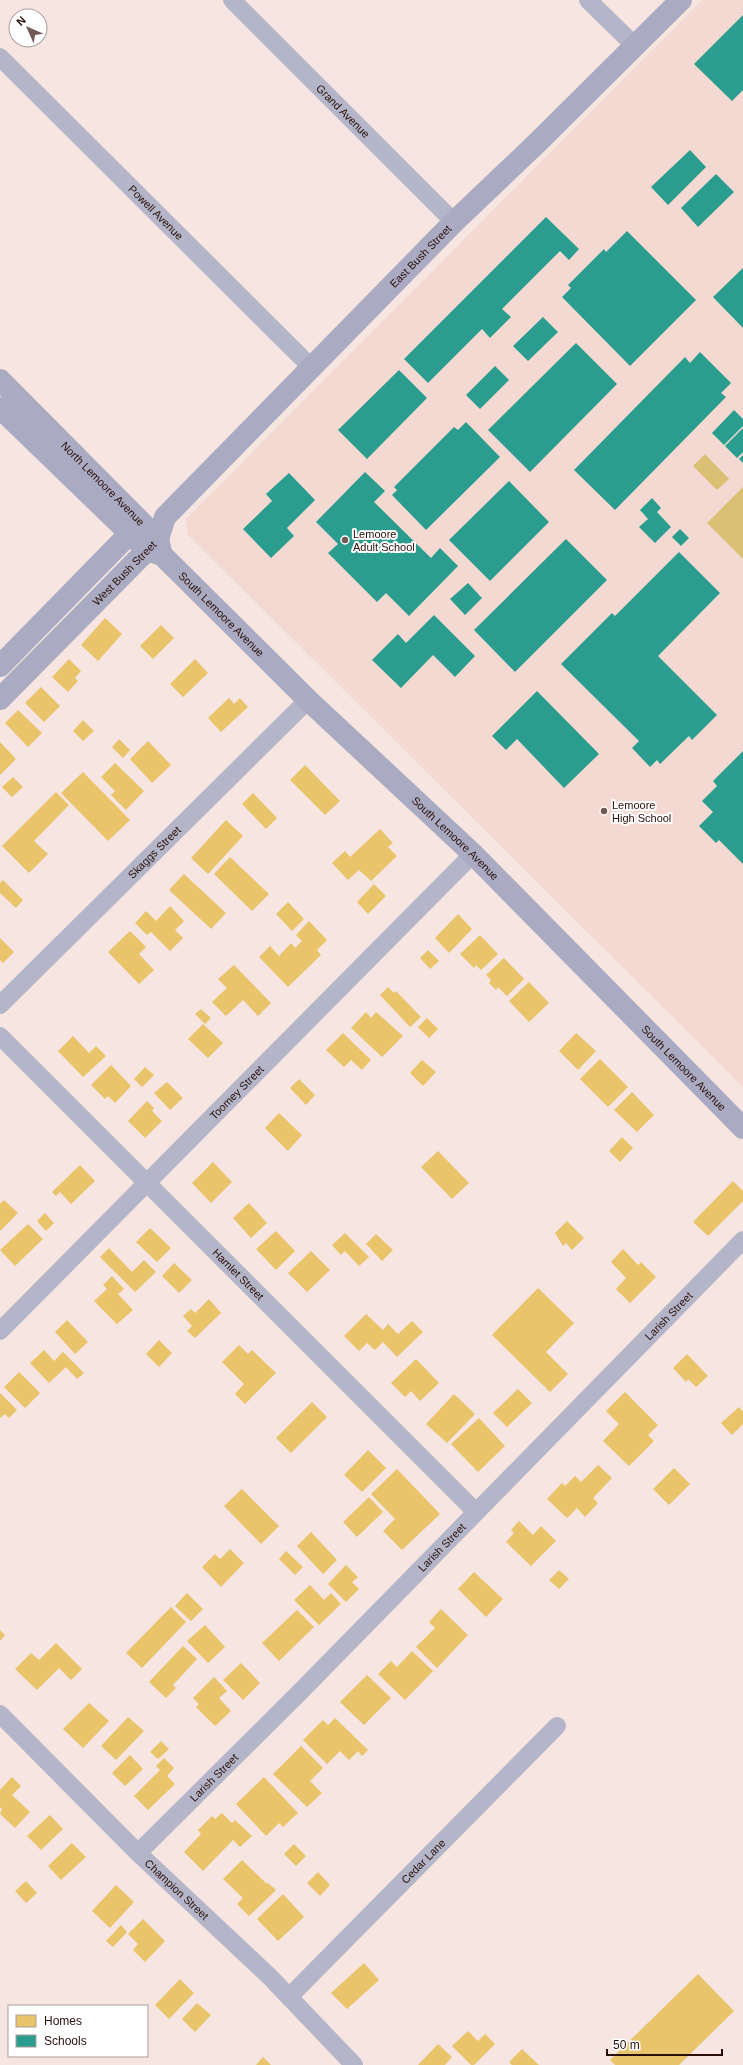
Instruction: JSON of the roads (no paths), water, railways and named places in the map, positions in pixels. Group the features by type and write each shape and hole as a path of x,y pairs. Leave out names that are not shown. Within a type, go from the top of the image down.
{"main road":[{"name":"East Bush Street","path":"165,517 454,222 537,144 681,0"},
{"name":"North Lemoore Avenue","path":"1,384 156,548"},
{"name":"North Lemoore Avenue","path":"0,408 136,527"},
{"path":"0,666 136,527 165,517"},
{"name":"West Bush Street","path":"0,699 156,548 165,517"},
{"name":"South Lemoore Avenue","path":"156,548 308,700 473,854 743,1128"}],"street":[{"name":"Grand Avenue","path":"232,0 454,222"},
{"path":"588,0 635,46"},
{"name":"Powell Avenue","path":"0,56 312,368"},
{"name":"Skaggs Street","path":"0,1005 308,700"},
{"name":"Toomey Street","path":"0,1331 147,1181 473,854"},
{"name":"Hamlet Street","path":"0,1036 147,1181 476,1512"},
{"name":"Larish Street","path":"138,1853 299,1693 743,1240"},
{"name":"Champion Street","path":"0,1714 138,1853 289,1997 354,2065"},
{"name":"Cedar Lane","path":"289,1997 557,1726"}],"place":[{"name":"Lemoore Adult School","path":"345,540"},
{"name":"Lemoore High School","path":"604,811"}]}
